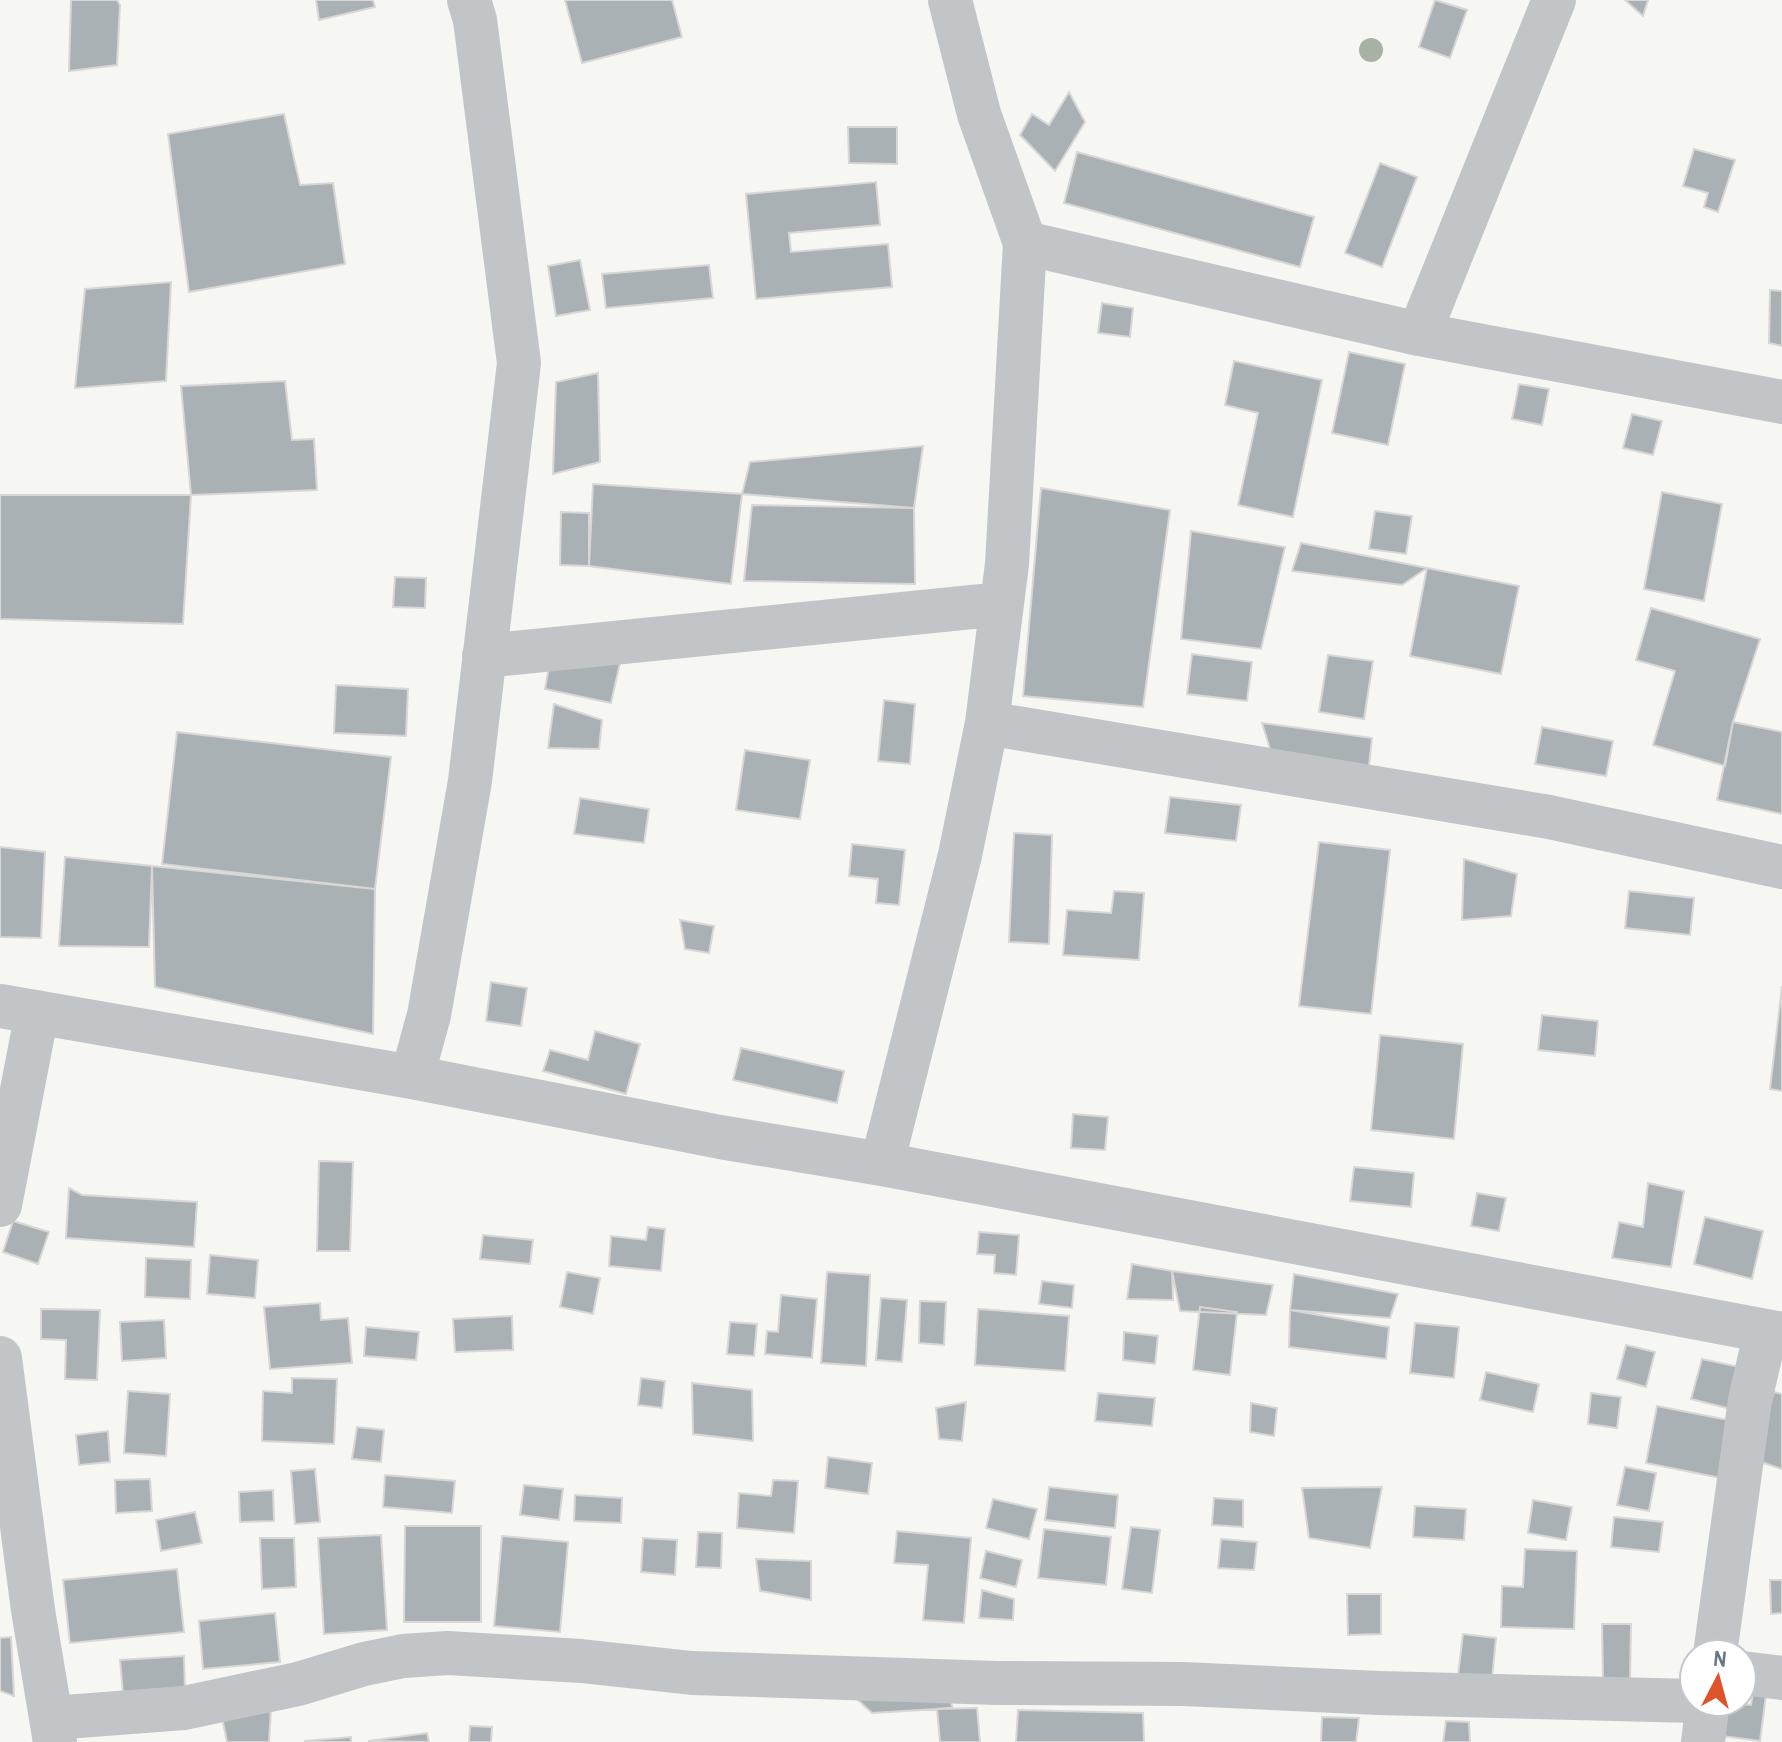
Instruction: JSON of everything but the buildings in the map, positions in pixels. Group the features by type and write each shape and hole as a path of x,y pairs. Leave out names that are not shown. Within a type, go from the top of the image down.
{"street":[{"path":"412,1077 429,1015 470,781 519,363 475,20 469,0"},
{"path":"882,1164 960,855 987,723 1008,549 1025,243 979,114 950,0"},
{"path":"1419,334 1554,0"},
{"path":"1025,243 1419,334 1782,402"},
{"path":"484,656 1002,604"},
{"path":"987,723 1549,817 1782,867"},
{"path":"0,1205 18,1009 412,1077 1774,1333 1750,1400 1717,1638"},
{"path":"0,1358 16,1610 54,1730 184,1708 298,1684 403,1656 448,1653 581,1661 692,1673 997,1683 1183,1684 1379,1693 1678,1701"},
{"path":"1758,1675 1782,1678"},
{"path":"1703,1742 1706,1718"}]}
